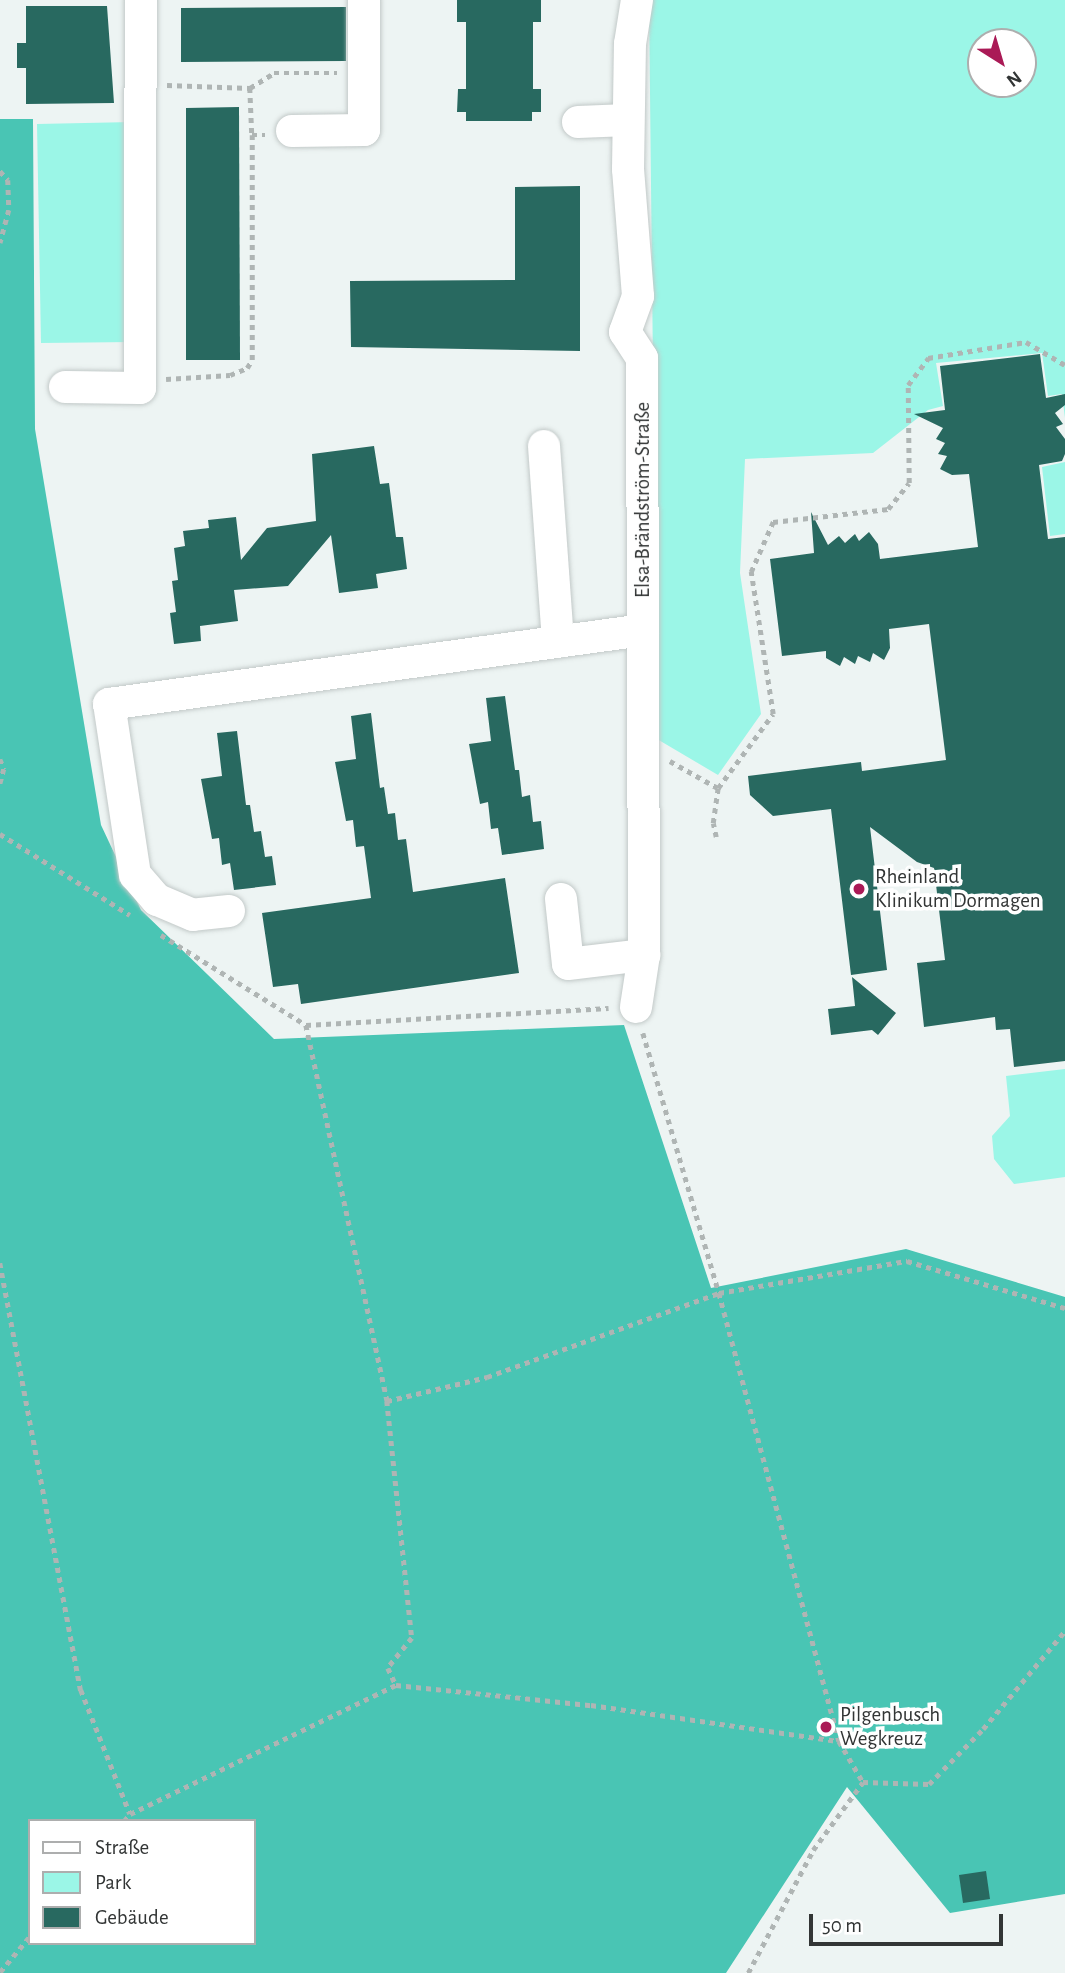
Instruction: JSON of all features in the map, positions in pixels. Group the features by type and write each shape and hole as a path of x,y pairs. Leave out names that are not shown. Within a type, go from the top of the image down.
{"street":[{"path":"65,387 140,388 141,0"},
{"path":"292,131 364,130 364,0"},
{"name":"Elsa-Brändström-Straße","path":"636,1007 644,956 642,358 625,332 638,296 628,120 637,0"},
{"path":"578,121 628,120"},
{"path":"544,446 558,642"},
{"path":"229,911 193,915 157,900 135,875 108,704 643,630"},
{"path":"561,899 568,964 644,956"}],"path":[{"path":"142,85 250,88 274,73 364,73"},
{"path":"140,380 230,375 247,368 252,360 250,88"},
{"path":"252,135 292,131"},
{"path":"0,171 8,180 9,210 0,243"},
{"path":"716,837 713,823 718,788 773,714 751,572 773,522 888,509 909,483 908,385 928,358 1026,342 1065,365"},
{"path":"644,747 718,788"},
{"path":"0,759 4,769 0,784"},
{"path":"396,1685 388,1668 412,1638 387,1401 306,1025 636,1007 719,1293 839,1741 863,1782"},
{"path":"387,1401 487,1377 719,1293 907,1261 1065,1308"},
{"path":"0,1263 81,1690 130,1814"},
{"path":"863,1782 929,1784 983,1729 1065,1631"},
{"path":"126,1819 130,1814 396,1685 591,1706 839,1741"},
{"path":"748,1973 813,1850 863,1782"},
{"path":"0,1972 28,1938"}],"green space":[{"path":"649,0 1065,0 1065,418 1062,394 1048,396 1042,353 936,363 943,406 928,410 873,453 745,459 740,573 761,714 718,775 657,739"},
{"path":"0,119 33,119 35,429 101,825 141,910 274,1039 624,1025 711,1288 906,1249 1065,1297 1065,1894 950,1913 847,1787 726,1973 0,1973"},
{"path":"133,122 133,342 41,343 37,124"},
{"path":"1065,462 1065,534 1050,536 1042,467"},
{"path":"1065,1069 1065,1177 1014,1184 994,1159 992,1136 1010,1116 1006,1076"}],"building":[{"path":"457,0 541,0 541,22 533,22 533,89 541,89 541,112 532,112 532,121 466,121 466,112 457,112 458,89 466,89 466,22 457,22"},
{"path":"26,6 107,6 114,103 26,104 26,68 17,68 17,43 26,43"},
{"path":"346,7 346,61 181,62 181,8"},
{"path":"239,107 240,360 186,360 186,108"},
{"path":"580,186 580,351 351,347 350,281 515,280 515,187"},
{"path":"1040,354 1046,398 1065,394 1065,405 1055,413 1063,424 1056,427 1065,439 1065,454 1062,461 1039,465 1048,539 1065,537 1065,1061 1014,1067 1010,1029 996,1030 995,1017 924,1027 917,963 945,960 934,868 917,862 870,827 887,970 851,975 831,809 773,816 750,795 748,776 861,762 862,771 946,760 929,624 889,629 890,648 884,660 873,653 870,662 858,656 855,664 844,657 840,666 826,658 826,651 782,656 770,559 814,553 811,512 828,545 839,536 845,543 855,534 859,541 869,532 878,544 880,559 978,547 969,474 952,475 940,469 947,456 938,454 945,443 936,439 943,428 914,414 945,410 940,366"},
{"path":"374,446 380,484 389,483 396,537 403,537 407,569 376,574 378,588 339,593 331,535 288,586 234,590 238,621 200,626 201,641 174,644 170,613 176,612 172,581 178,580 174,548 185,546 183,531 209,528 208,520 236,517 241,560 267,528 316,521 312,454"},
{"path":"505,696 515,770 519,770 522,797 530,795 533,822 541,821 544,849 502,855 498,828 491,829 488,802 480,804 469,744 491,741 486,698"},
{"path":"371,713 380,788 384,787 388,814 395,813 398,840 406,839 413,892 505,878 519,973 301,1004 298,984 273,987 262,913 371,898 364,846 356,847 353,820 346,821 335,762 356,759 351,716"},
{"path":"237,731 246,805 250,805 254,832 261,831 265,857 272,856 276,885 234,890 230,863 222,865 219,838 212,839 201,779 222,776 217,733"},
{"path":"852,977 896,1013 878,1035 872,1030 831,1035 828,1009 855,1006"},
{"path":"986,1871 990,1899 963,1903 959,1875"}],"place":[{"name":"Rheinland Klinikum Dormagen","path":"859,889"},
{"name":"Pilgenbusch Wegkreuz","path":"826,1727"}]}
